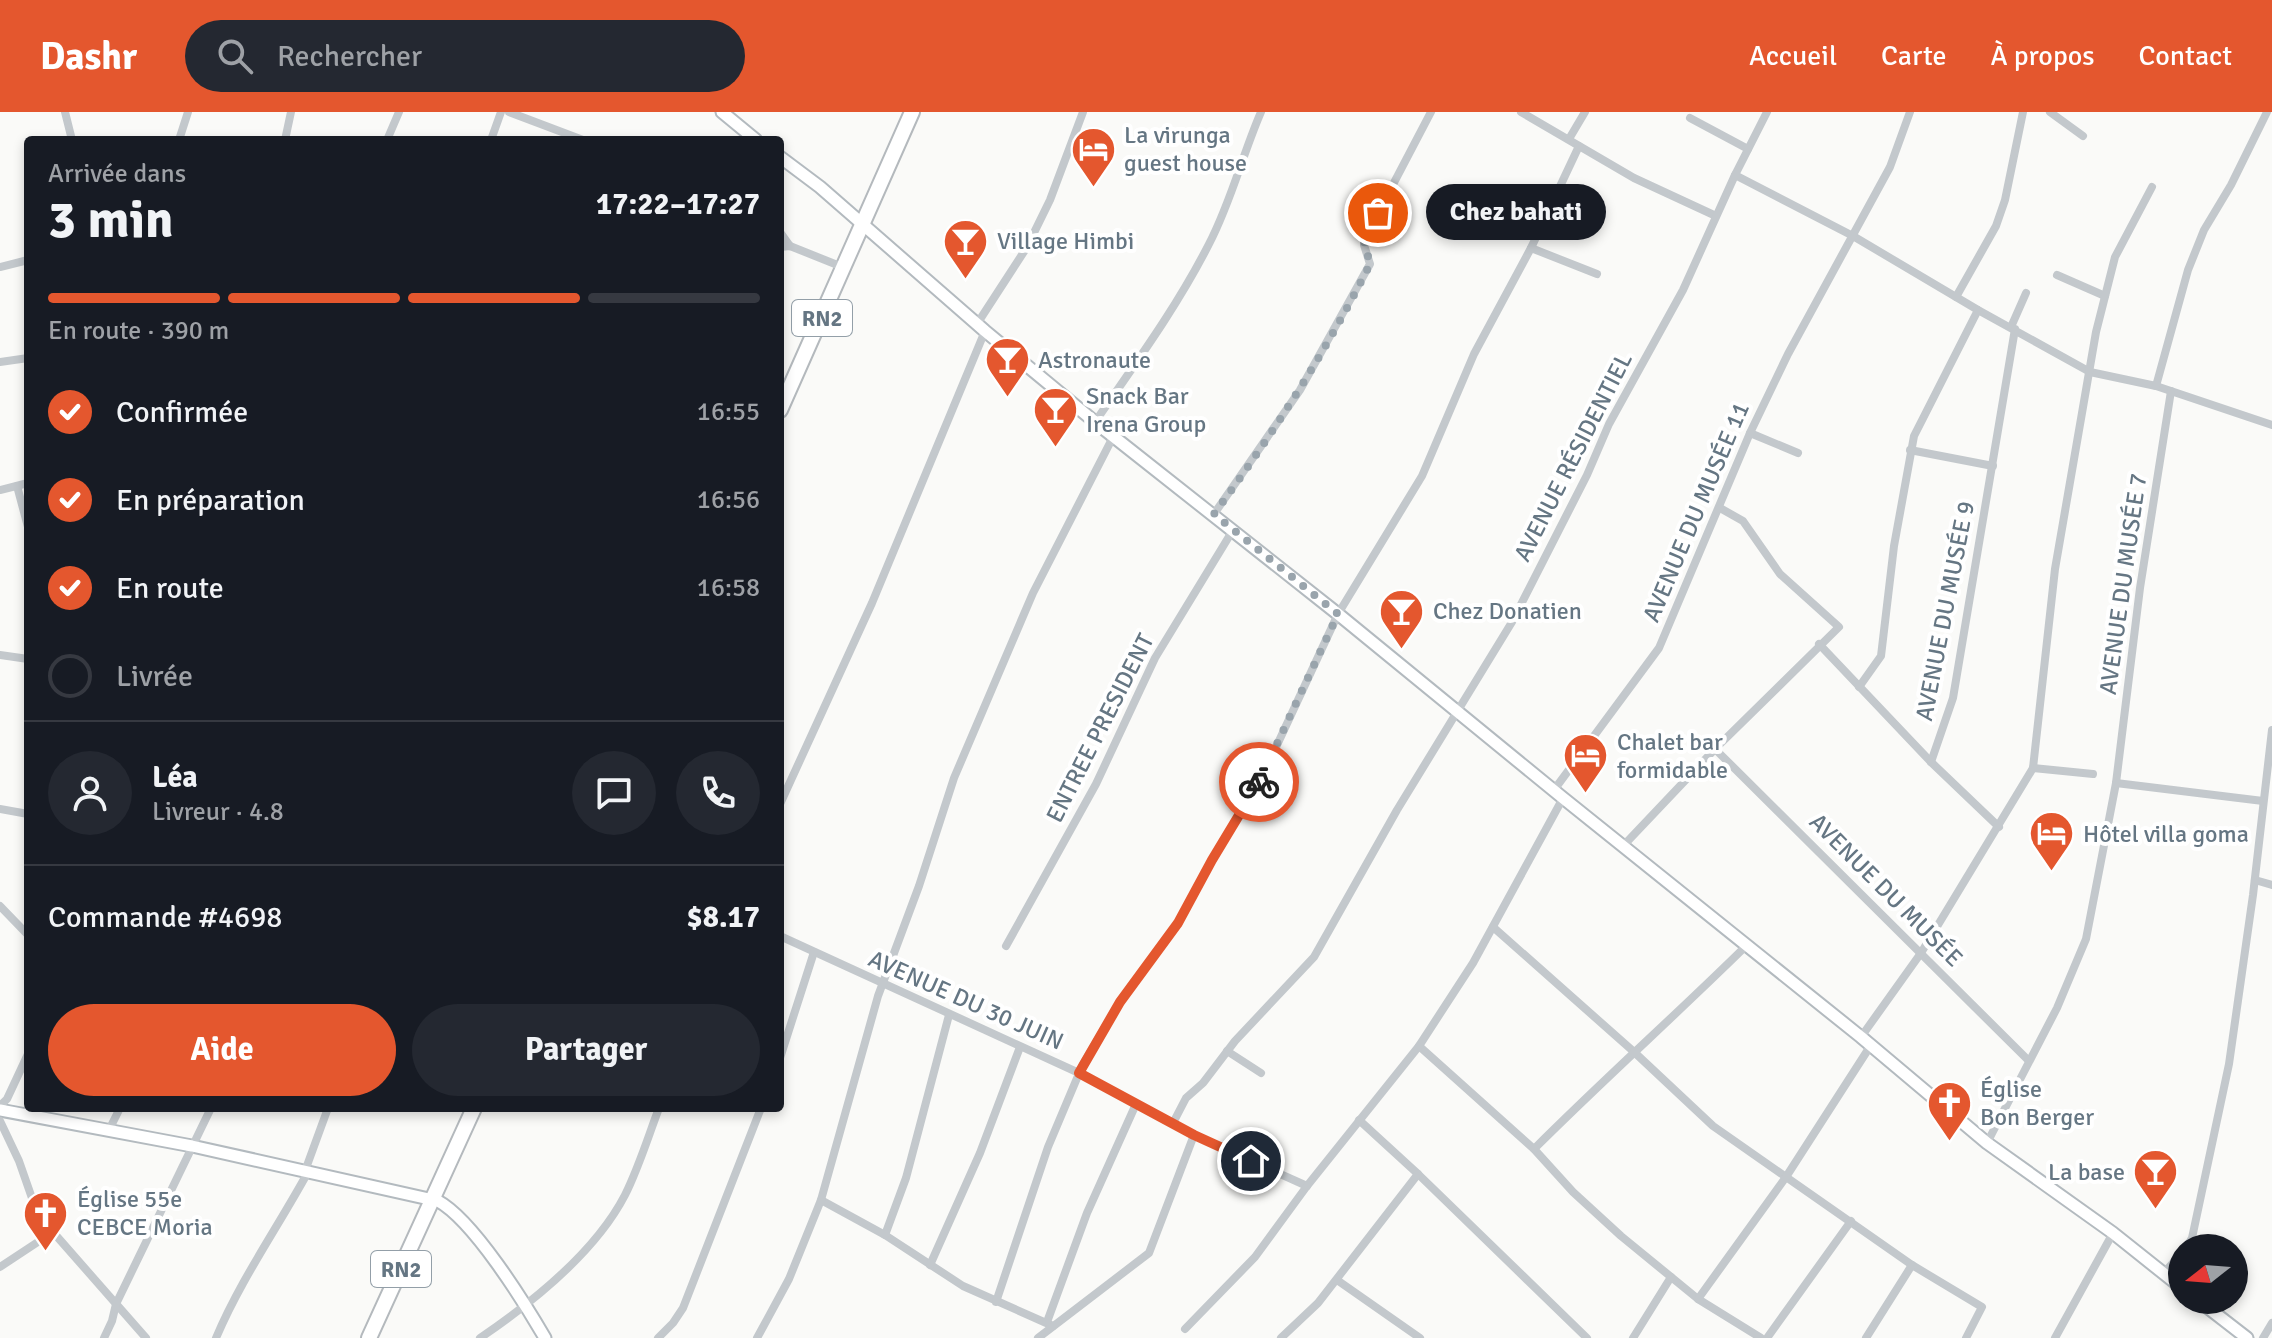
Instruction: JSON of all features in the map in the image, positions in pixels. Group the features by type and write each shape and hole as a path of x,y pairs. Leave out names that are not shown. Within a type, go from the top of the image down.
{"highway":[{"name":"RN2","path":"784,401 912,112"},
{"name":"RN2","path":"369,1338 472,1112"}],"street":[{"path":"65,112 71,136"},
{"path":"180,136 188,112"},
{"path":"286,136 291,112"},
{"path":"389,136 399,112"},
{"path":"492,136 501,112"},
{"path":"509,112 572,136"},
{"path":"722,112 751,136"},
{"path":"784,795 872,603 981,328 1050,200 1083,112"},
{"path":"1095,422 1158,329 1208,246 1261,112"},
{"path":"1214,514 1300,390 1361,281 1370,264 1365,238 1431,112"},
{"path":"1521,112 1660,192 1716,216"},
{"path":"1569,139 1585,112"},
{"name":"AVENUE RÉSIDENTIEL","path":"1173,1123 1186,1098 1203,1083 1227,1051 1314,957 1456,711 1512,622 1587,475 1609,424 1683,290 1767,112"},
{"name":"AVENUE DU MUSÉE 11","path":"1185,1329 1246,1267 1419,1046 1493,927 1558,794 1659,648 1750,433 1788,354 1890,167 1910,112"},
{"path":"1956,297 1996,226 2005,200 2023,112"},
{"path":"2050,112 2083,136"},
{"path":"2156,386 2188,270 2204,230 2231,185 2267,112"},
{"path":"1690,118 1748,149"},
{"path":"996,1302 1048,1147 1079,1073 1120,1002 1178,923 1270,761 1338,614 1422,476 1474,354 1531,248 1579,146"},
{"path":"784,160 820,187 981,328 1113,437 1214,514 1624,845 1987,1143 2113,1233 2168,1278"},
{"path":"1735,175 1853,236 2090,372 2156,386 2272,425"},
{"path":"1698,1299 1786,1177 2033,768 2055,569 2094,341 2115,257 2152,187"},
{"path":"1545,215 1589,226"},
{"path":"785,247 845,268"},
{"path":"1531,248 1597,274"},
{"path":"0,267 24,261"},
{"path":"2057,275 2105,296"},
{"name":"AVENUE DU MUSÉE 9","path":"1931,762 1953,698 2013,328 2026,293"},
{"path":"1859,687 1881,656 1910,450 1920,423 1978,310"},
{"path":"0,362 24,359"},
{"name":"AVENUE DU MUSÉE 7","path":"1987,1143 2057,1008 2086,939 2116,783 2140,588 2171,391"},
{"path":"1750,433 1798,453"},
{"path":"757,1338 789,1279 821,1200 882,983 919,886 954,778 1033,593 1113,437"},
{"path":"1910,450 1993,466"},
{"path":"0,490 24,484"},
{"path":"17,486 24,512"},
{"path":"1624,845 1819,644 1838,629 1839,625 1780,574 1743,521 1720,508"},
{"name":"ENTREE PRESIDENT","path":"1006,946 1096,784 1155,658 1233,530"},
{"path":"1819,644 1931,762 1999,827"},
{"path":"0,655 24,658"},
{"path":"2193,1234 2229,1064 2272,730"},
{"name":"AVENUE DU MUSÉE","path":"1715,749 2028,1060"},
{"path":"2033,768 2093,774"},
{"path":"2116,783 2263,801"},
{"path":"0,809 24,813"},
{"path":"2255,880 2272,885"},
{"path":"0,906 24,931"},
{"path":"1493,927 1713,1126 1912,1265 1982,1307 1966,1338"},
{"name":"AVENUE DU 30 JUIN","path":"784,938 1079,1073 1194,1135 1307,1186"},
{"path":"1534,1149 1747,945"},
{"path":"784,1046 814,952"},
{"path":"885,1235 914,1151 949,1015"},
{"path":"1419,1046 1534,1149 1589,1208 1698,1299 1764,1338 1851,1221"},
{"path":"930,1265 980,1153 1020,1047"},
{"path":"1227,1051 1261,1073"},
{"path":"24,1063 0,1108 307,1171 432,1200 450,1208 527,1307 545,1338"},
{"path":"1050,1324 1087,1213 1136,1104"},
{"path":"109,1130 118,1112"},
{"path":"104,1338 116,1304 209,1112"},
{"path":"216,1338 235,1294 267,1245 307,1171 327,1112"},
{"path":"480,1338 527,1307 561,1274 613,1213 635,1171 657,1112"},
{"path":"658,1338 683,1308 759,1112"},
{"path":"1359,1120 1587,1338"},
{"path":"0,1121 33,1201 53,1232 146,1338"},
{"path":"1038,1338 1050,1324 1149,1253 1194,1135"},
{"path":"1281,1338 1318,1303 1418,1174"},
{"path":"821,1200 885,1235 963,1286 1050,1324"},
{"path":"0,1267 53,1232"},
{"path":"2055,1338 2113,1233"},
{"path":"1866,1338 1912,1265"},
{"path":"2163,1274 2168,1268"},
{"path":"1633,1338 1671,1277"},
{"path":"1337,1280 1420,1338"},
{"path":"2216,1314 2247,1338"},
{"path":"2263,1338 2272,1323"}],"way so far":[{"path":"1259,782 1338,614 1214,514 1300,390 1354,295 1370,264 1364,241 1378,213"}],"place":[{"name":"La virunga guest house","path":"1093,188"},
{"name":"Chez bahati","path":"1378,213"},
{"name":"Village Himbi","path":"966,280"},
{"name":"Astronaute","path":"1007,399"},
{"name":"Snack Bar Irena Group","path":"1055,449"},
{"name":"Chez Donatien","path":"1402,650"},
{"name":"Chalet bar formidable","path":"1586,795"},
{"name":"Hôtel villa goma","path":"2052,873"},
{"name":"Église Bon Berger","path":"1949,1142"},
{"name":"La base","path":"2156,1211"},
{"name":"Église 55e CEBCE Moria","path":"46,1252"}],"route":[{"path":"1251,1161 1194,1135 1079,1073 1120,1002 1178,923 1259,782"}]}
